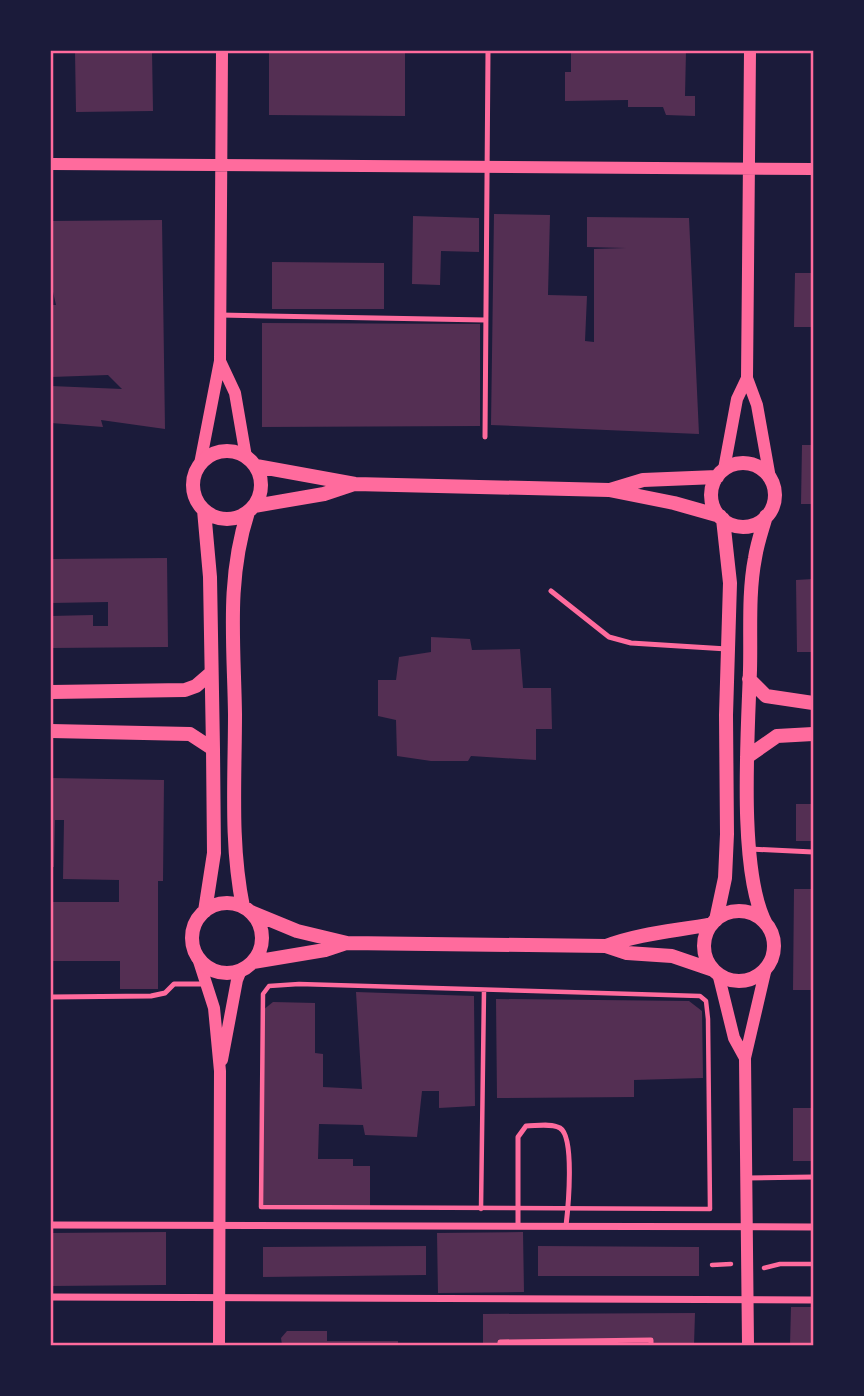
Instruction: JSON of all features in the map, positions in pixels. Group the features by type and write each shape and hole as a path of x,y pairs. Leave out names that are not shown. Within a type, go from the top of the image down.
{"main road":[{"path":"347,943 221,972 203,963 197,955 193,932 205,911 214,853 207,744 212,715 210,577 204,510 194,493 195,473 200,464 216,453 236,452 251,462 355,484 609,490 674,503 721,518 731,524 750,526 766,516"},
{"path":"247,966 262,939 261,929 247,909 237,879 232,581 251,509 261,486 251,462"},
{"path":"205,911 219,904 247,909 298,931 347,943 606,946 627,953 672,957 715,971 732,980 743,981 754,978 766,968 774,951 773,939 755,898 750,849 747,757 752,579 757,545 775,498 770,478 763,470 748,463 720,473 643,480 609,490"},
{"path":"715,971 704,950 705,939 723,898 727,834 727,649 730,583 721,518 712,501 720,473"},
{"path":"204,510 221,519 230,519 251,509 324,494 355,484"},
{"path":"51,692 185,690 196,686 211,673"},
{"path":"749,679 766,696 813,703"},
{"path":"51,731 190,734 207,744"},
{"path":"747,757 777,736 813,734"},
{"path":"606,946 636,935 671,933 714,922 738,911 750,913 766,924"}],"street":[{"path":"200,464 220,361 222,51"},
{"path":"750,51 747,378 757,405 770,478"},
{"path":"51,164 813,169"},
{"path":"220,361 235,393 251,462"},
{"path":"720,473 737,399 747,378"},
{"path":"197,955 214,1008 220,1071 219,1345"},
{"path":"220,1071 237,979 247,966"},
{"path":"748,1345 745,1058 766,968"},
{"path":"715,971 734,1038 745,1058"},
{"path":"51,1225 813,1227"},
{"path":"51,1297 813,1300"}],"lane":[{"path":"485,437 488,51"},
{"path":"220,315 485,320"},
{"path":"551,591 609,636 642,644 727,649"},
{"path":"750,849 813,852"},
{"path":"51,997 151,996 165,993 174,984 208,984"},
{"path":"517,1226 521,1131 526,1126 552,1126 559,1127 568,1139 566,1226"},
{"path":"747,1178 813,1177"},
{"path":"500,1345 500,1342 651,1340 651,1345"}],"path":[{"path":"269,986 484,990 693,993 706,1001 710,1209 261,1207 263,994 269,986"},
{"path":"481,1209 484,990"},
{"path":"712,1265 731,1264"},
{"path":"764,1268 780,1264 813,1264"}],"building":[{"path":"75,51 152,51 153,111 76,112"},
{"path":"269,51 405,51 405,116 269,115"},
{"path":"571,51 686,51 685,96 695,96 695,116 666,115 663,107 628,107 628,100 565,101 565,72 571,72"},
{"path":"494,214 550,215 548,295 587,296 585,341 594,342 594,249 626,248 587,247 587,217 689,218 699,434 491,425"},
{"path":"413,216 479,218 479,252 441,251 440,285 412,284"},
{"path":"162,220 165,429 101,420 103,427 51,423 51,386 122,389 108,375 51,377 51,305 56,305 51,283 51,221"},
{"path":"272,262 384,263 384,309 272,309"},
{"path":"795,273 813,273 813,327 794,327"},
{"path":"262,323 480,324 480,426 262,427"},
{"path":"802,445 813,445 813,504 801,504"},
{"path":"167,558 168,647 51,648 51,616 93,615 93,626 108,626 108,602 51,603 52,559"},
{"path":"813,579 813,652 797,652 796,580"},
{"path":"431,637 470,639 472,650 520,649 523,688 551,688 552,729 536,729 536,760 471,756 468,761 431,761 397,756 396,720 378,716 378,680 396,680 399,657 431,652"},
{"path":"51,778 164,780 163,881 158,881 158,989 120,989 120,961 51,961 51,902 119,902 119,880 63,879 64,820 55,820 54,867 51,867"},
{"path":"796,804 813,804 813,841 796,841"},
{"path":"794,889 813,889 813,990 793,990"},
{"path":"356,992 474,996 475,1106 439,1108 439,1091 422,1091 417,1137 365,1135 363,1125 319,1124 318,1159 353,1159 353,1166 370,1166 370,1209 261,1207 263,1010 273,1002 315,1003 315,1053 323,1054 323,1087 362,1089"},
{"path":"496,999 689,1001 702,1011 703,1078 634,1080 634,1097 497,1098"},
{"path":"793,1108 813,1108 813,1161 793,1161"},
{"path":"166,1232 166,1285 51,1286 51,1233"},
{"path":"523,1232 524,1292 438,1293 437,1233"},
{"path":"426,1246 426,1275 263,1277 263,1247"},
{"path":"538,1246 699,1247 699,1276 538,1276"},
{"path":"791,1307 813,1307 813,1345 790,1345"},
{"path":"695,1313 694,1345 483,1345 483,1314"},
{"path":"287,1331 327,1331 327,1341 398,1341 398,1345 282,1345 281,1338"}]}
